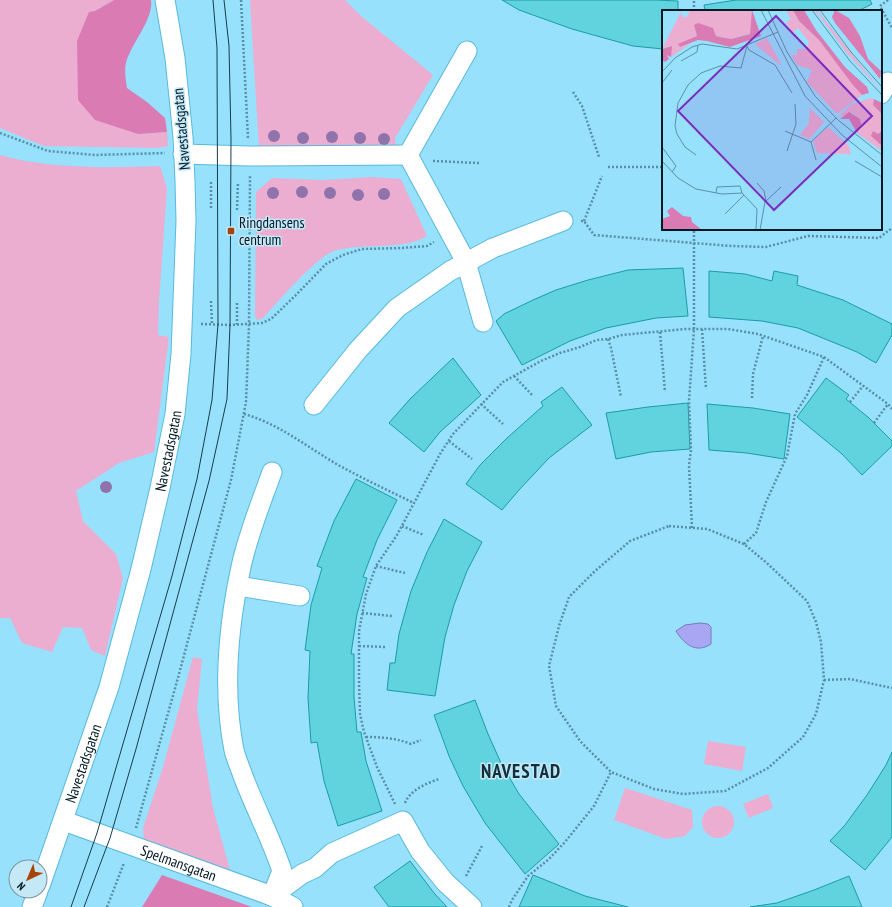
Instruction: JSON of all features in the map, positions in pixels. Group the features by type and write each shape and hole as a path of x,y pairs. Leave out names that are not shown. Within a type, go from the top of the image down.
{"street":[{"name":"Navestadsgatan","path":"48,864 109,688 141,570 159,496 175,414 181,354 186,221 184,154 175,58 165,0"},
{"path":"408,155 467,51"},
{"path":"184,154 249,156 408,155"},
{"path":"408,155 466,262 483,322"},
{"path":"314,405 358,350 397,308 450,271 466,262 493,248 563,221"},
{"path":"272,472 241,566 231,622 226,682 234,751 252,802 275,850 282,871 272,896"},
{"path":"238,586 300,596"},
{"name":"Spelmansgatan","path":"64,821 272,896 293,907"},
{"path":"272,896 302,874 315,868 332,853 403,821 420,851 445,882 472,907"}],"path":[{"path":"107,907 131,846 179,674 231,480 246,402 249,325 250,212 249,156 241,0"},
{"path":"888,0 880,6 892,28"},
{"path":"573,92 582,106 600,157"},
{"path":"0,133 48,151 95,155 166,153 184,154"},
{"path":"408,155 433,161 478,163"},
{"path":"608,167 662,167"},
{"path":"584,221 602,176"},
{"path":"211,182 211,209"},
{"path":"237,210 238,182"},
{"path":"563,221 584,221"},
{"path":"584,221 594,234 731,246 766,247 808,236 879,238 892,228"},
{"path":"692,528 689,465 691,450 689,401 694,329 694,230"},
{"path":"249,325 262,324 271,319 326,264 343,255 362,249 427,246 451,235"},
{"path":"211,301 212,324"},
{"path":"237,303 237,325"},
{"path":"403,821 377,767 366,737 360,714 358,683 359,631 366,594 376,566 402,526 440,454 453,434 502,382 541,361 597,340 622,335 694,329 728,329 758,334 824,357 888,404 892,409"},
{"path":"702,329 706,389"},
{"path":"660,332 665,392"},
{"path":"752,398 753,374 763,336"},
{"path":"608,339 621,397"},
{"path":"744,544 756,533 766,502 787,456 795,414 824,357"},
{"path":"514,376 533,396"},
{"path":"850,402 863,386"},
{"path":"482,404 504,424"},
{"path":"874,423 888,404"},
{"path":"244,414 280,428 340,466 414,503"},
{"path":"449,441 472,459"},
{"path":"402,526 424,535"},
{"path":"669,526 707,529 744,544 807,601 816,622 821,642 824,680 816,714 803,737 768,768 725,791 683,794 654,789 611,772 580,741 556,706 549,666 559,626 569,597 594,572 630,541 669,526"},
{"path":"376,566 405,573"},
{"path":"362,613 392,616"},
{"path":"359,646 386,646"},
{"path":"824,680 850,679 892,688"},
{"path":"366,737 400,739 411,744 421,740"},
{"path":"509,907 528,876 549,859 594,806 611,772"},
{"path":"403,821 403,807 406,798 422,785 439,779"},
{"path":"457,892 482,846"}],"shaded area":[{"path":"0,0 114,0 95,11 138,134 167,132 168,146 158,148 44,146 0,128"},
{"path":"114,0 151,0 149,15 128,56 126,63 125,69 127,88 147,102 165,118 167,132 138,134 95,120 78,100 77,41 89,12 95,11"},
{"path":"250,0 345,0 361,16 433,75 395,138 396,147 259,149"},
{"path":"0,155 19,160 58,165 100,167 160,166 167,188 158,335 169,337 154,452 119,463 76,491 83,521 116,554 123,578 105,656 91,650 82,628 63,627 52,652 22,643 10,618 0,618"},
{"path":"372,177 401,179 427,236 418,241 395,245 345,248 334,251 317,262 297,281 263,318 257,320 255,316 256,192 272,178 323,180"},
{"path":"193,657 202,659 197,709 213,808 230,870 144,840 143,828 163,767"},
{"path":"708,741 746,747 742,771 704,764"},
{"path":"625,788 692,810 693,827 685,836 666,839 614,820"},
{"path":"768,794 773,808 749,818 743,804"},
{"path":"718,806 727,809 731,813 734,822 731,831 727,835 718,838 709,835 705,831 702,822 705,813 709,809"},
{"path":"162,875 252,907 142,907"}],"water":[{"path":"700,623 708,624 711,627 711,644 706,647 695,648 683,640 676,631 685,625"}],"building":[{"path":"502,0 678,1 678,10 662,10 662,49 633,46 572,29 519,10"},
{"path":"736,0 870,0 872,4 860,10 705,10 704,5"},
{"path":"683,268 688,316 656,318 606,328 570,341 522,365 496,321 504,314 533,300 556,290 588,280 628,270"},
{"path":"709,271 745,274 772,281 774,271 798,276 797,285 843,300 892,324 892,335 876,363 857,352 798,328 762,321 709,317"},
{"path":"453,358 481,395 440,432 424,452 389,423 410,399"},
{"path":"826,378 849,395 846,399 869,418 892,441 892,446 862,475 842,454 797,417"},
{"path":"562,387 592,425 549,458 502,510 466,484 480,465 506,439 543,406 541,402"},
{"path":"688,403 690,449 651,452 616,459 606,413"},
{"path":"707,404 753,408 790,414 784,459 747,453 709,450"},
{"path":"356,479 397,500 377,540 363,577 367,578 357,614 351,654 354,654 354,697 357,732 361,732 366,761 382,811 338,826 324,781 317,742 311,743 308,698 310,651 305,650 311,605 322,568 317,566 334,521"},
{"path":"444,519 482,542 467,571 454,605 445,637 435,696 387,690 390,663 395,663 399,634 411,591 427,552"},
{"path":"475,700 501,763 519,794 559,844 525,874 485,823 463,786 449,756 434,715"},
{"path":"892,752 892,837 865,870 830,841 845,825 867,795 886,765"},
{"path":"410,861 434,893 447,907 389,907 374,887"},
{"path":"533,875 585,896 628,907 519,907"},
{"path":"849,876 862,907 750,907 777,903"}],"tram line":[{"path":"71,907 97,833 172,576 197,479 212,400 218,324 217,48 213,0"},
{"path":"84,907 110,838 136,749 209,481 227,399 230,325 231,139 229,46 224,0"}],"place":[{"name":"Ringdansens centrum","path":"231,231"}],"district":[{"name":"NAVESTAD","path":"521,771"}]}
